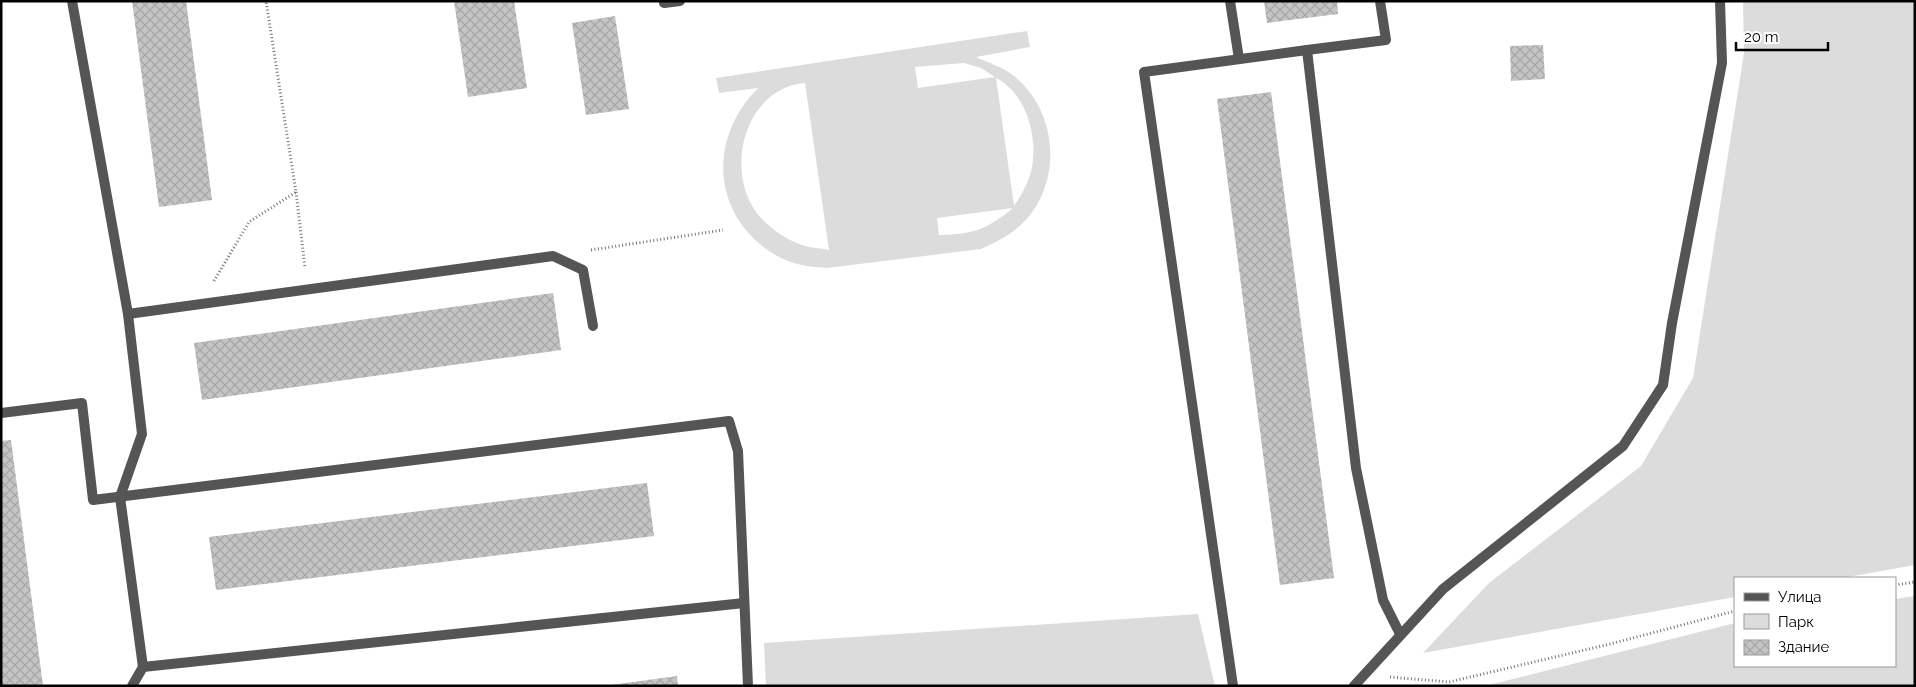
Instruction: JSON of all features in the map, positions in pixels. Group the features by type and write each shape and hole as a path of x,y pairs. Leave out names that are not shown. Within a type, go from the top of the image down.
{"street":[{"path":"72,1 128,314 142,434 120,497 143,667 132,686"},
{"path":"664,1 664,3 680,1"},
{"path":"1230,1 1239,60"},
{"path":"1233,686 1144,72 1386,40 1380,1"},
{"path":"1354,686 1362,675 1443,589 1623,446 1663,385 1672,323 1722,62 1720,1"},
{"path":"1307,50 1356,468 1383,600 1400,634"},
{"path":"128,314 554,256 583,270 593,326"},
{"path":"1,413 82,403 93,500 729,421 738,451 748,686"},
{"path":"143,667 744,603"}],"path":[{"path":"266,1 296,192 308,289"},
{"path":"200,304 249,222 296,192"},
{"path":"554,256 723,230"},
{"path":"1896,585 1915,582"},
{"path":"1362,675 1449,682 1610,644 1734,611"}],"green space":[{"path":"1743,1 1915,1 1915,565 1848,577 1734,577 1734,597 1423,653 1489,583 1641,466 1693,378 1744,53"},
{"path":"1027,31 1030,47 976,57 1014,76 1027,89 1038,105 1045,122 1049,140 1048,177 1042,194 1028,218 1003,238 981,249 827,268 791,262 779,257 757,241 740,222 729,201 724,178 724,155 730,131 741,109 758,88 719,93 716,78","holes":["964,63 981,68 995,77 918,88 915,67","996,78 1006,84 1021,102 1032,136 1033,160 1031,173 1024,190 1014,206","805,83 829,250 796,243 770,227 761,218 749,200 743,179 741,158 745,136 754,117 766,100 784,88","1013,208 987,226 971,232 939,235 937,218"]},
{"path":"1915,596 1915,686 1485,686 1734,623 1734,667 1896,667 1896,599"},
{"path":"1198,614 1215,686 766,686 764,643"}],"building":[{"path":"132,1 186,1 212,200 159,207"},
{"path":"454,1 514,1 527,88 468,97"},
{"path":"1264,1 1337,1 1338,14 1267,23"},
{"path":"615,16 629,109 586,115 572,23"},
{"path":"1543,45 1545,79 1511,81 1510,46"},
{"path":"1271,92 1334,578 1280,585 1217,99"},
{"path":"553,293 561,350 202,400 194,343"},
{"path":"11,440 43,686 1,686 1,441"},
{"path":"647,483 654,536 216,590 209,537"},
{"path":"677,676 678,686 611,686 611,685"}]}
